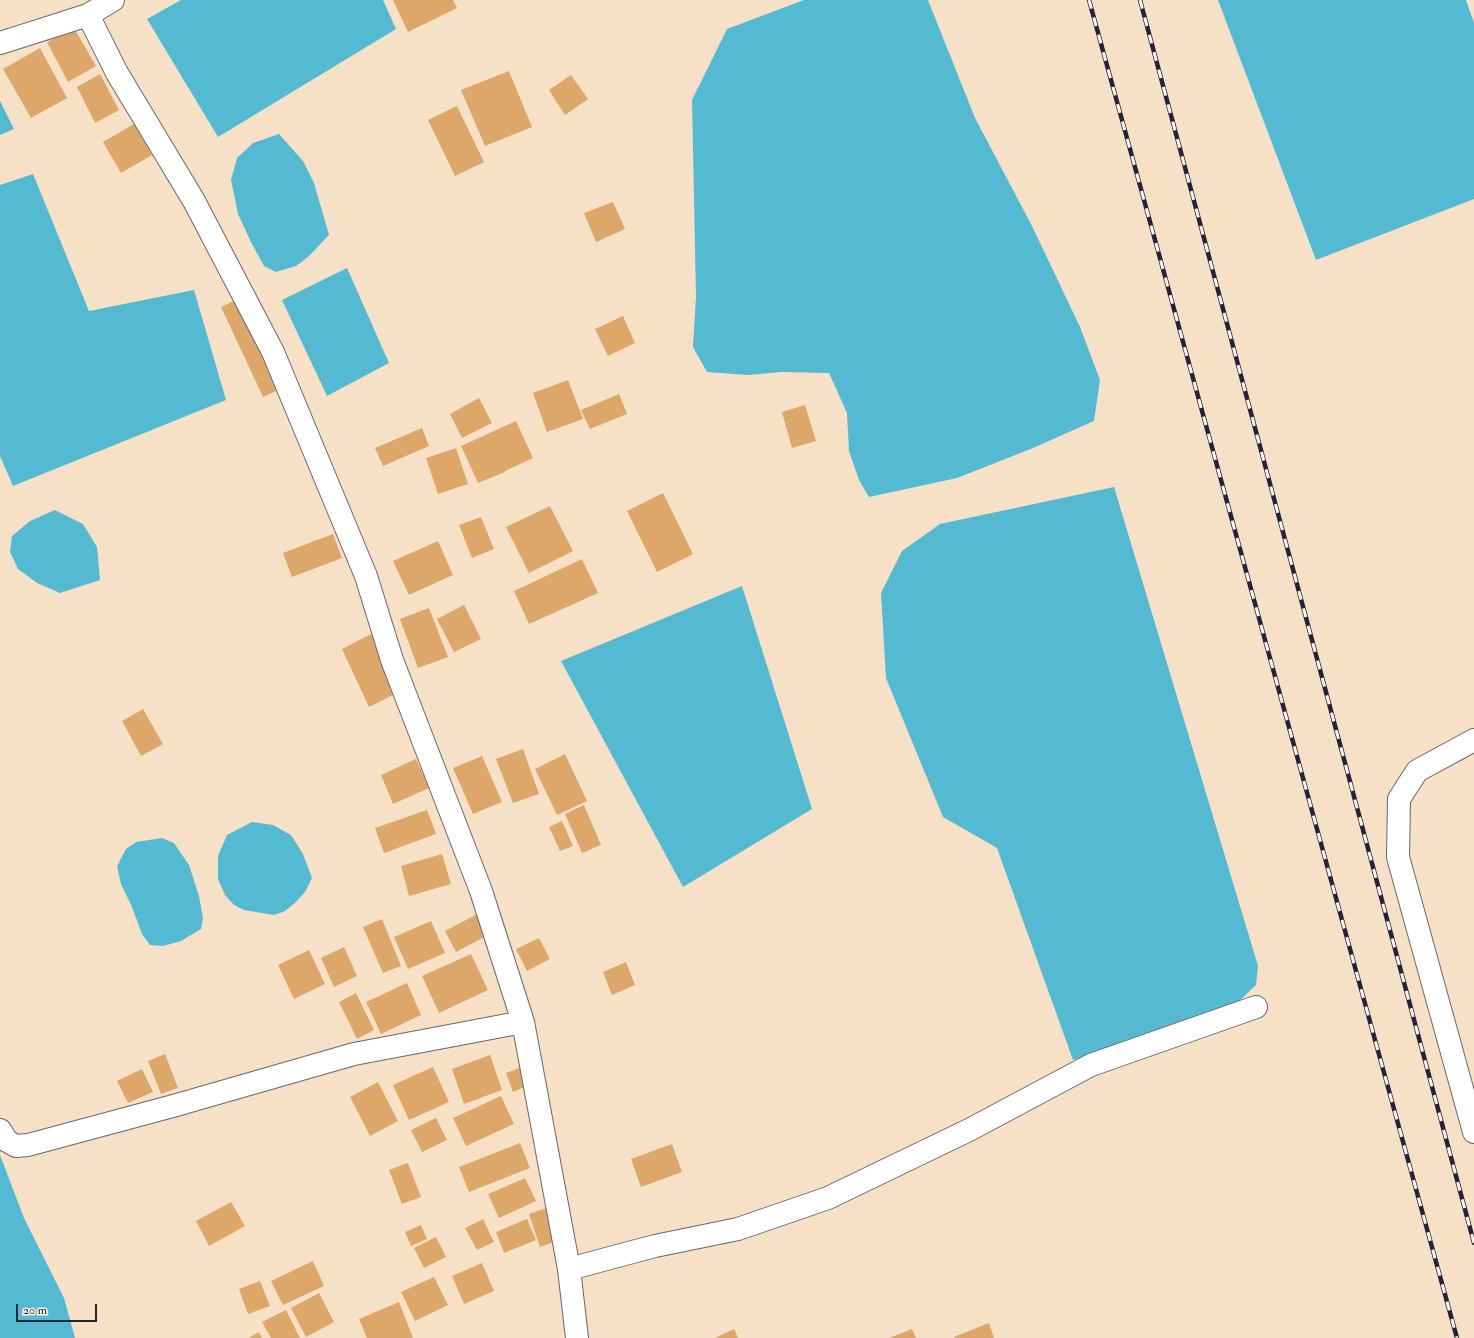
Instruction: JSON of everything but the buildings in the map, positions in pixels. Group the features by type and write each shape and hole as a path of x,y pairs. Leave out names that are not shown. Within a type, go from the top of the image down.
{"street":[{"path":"0,43 88,15 113,0"},
{"path":"88,15 117,73 194,201 273,352 366,576 392,660 482,891 523,1022 569,1269 577,1338"},
{"path":"1474,740 1417,771 1399,799 1398,857 1474,1132"},
{"path":"569,1269 655,1246 738,1229 828,1198 969,1130 1091,1065 1256,1007"},
{"path":"0,1130 7,1141 16,1146 28,1145 173,1106 354,1054 523,1022"}],"water":[{"path":"181,0 383,0 396,29 218,137 147,19"},
{"path":"804,0 928,0 975,118 1032,226 1080,327 1100,380 1094,421 1033,448 957,478 869,497 859,480 849,451 847,413 829,373 782,372 748,375 707,372 693,347 696,297 692,100 727,29"},
{"path":"1218,0 1466,0 1474,23 1474,199 1316,260"},
{"path":"0,101 14,129 0,135"},
{"path":"279,134 303,161 314,183 329,235 308,257 296,266 276,272 264,266 251,242 238,214 231,180 237,158 253,143"},
{"path":"33,174 89,311 194,290 226,400 13,486 0,456 0,185"},
{"path":"347,268 389,363 327,396 282,300"},
{"path":"1114,487 1258,966 1256,985 1235,1005 1073,1060 997,848 943,817 886,678 881,593 902,551 940,524"},
{"path":"55,510 83,524 97,547 100,580 60,593 37,583 18,569 10,552 12,536 30,521"},
{"path":"742,586 812,809 683,887 561,661"},
{"path":"252,822 273,825 291,835 303,854 312,878 305,892 296,902 285,911 274,915 244,910 234,905 225,895 218,879 218,856 227,835"},
{"path":"162,838 174,843 189,865 199,896 203,918 201,929 181,941 163,946 150,945 142,934 132,907 121,884 117,866 126,849 136,842"},
{"path":"0,1155 24,1218 64,1298 75,1338 0,1338"}],"railway":[{"path":"1089,0 1457,1338"},
{"path":"1140,0 1474,1243"}]}
